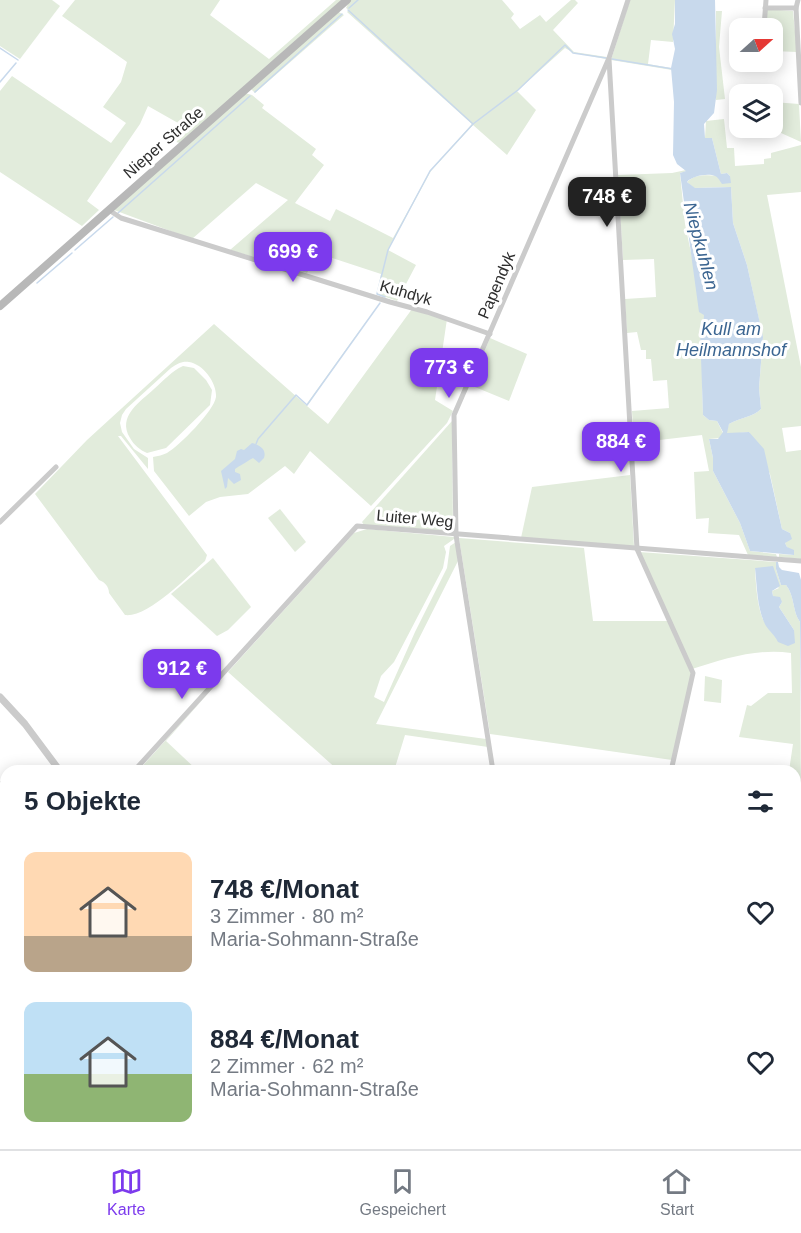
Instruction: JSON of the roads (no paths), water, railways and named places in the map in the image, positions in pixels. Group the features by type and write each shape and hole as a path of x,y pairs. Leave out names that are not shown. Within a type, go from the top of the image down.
{"main road":[{"name":"Nieper Straße","path":"0,306 347,0"}],"street":[{"name":"Papendyk","path":"492,765 456,535 454,415 609,57 627,0"},
{"path":"764,18 766,0"},
{"path":"798,0 796,9 801,103"},
{"path":"765,8 796,9"},
{"path":"609,57 637,549 693,673 672,765"},
{"name":"Kuhdyk","path":"109,210 121,218 427,312 490,334"},
{"path":"0,522 56,467"},
{"name":"Luiter Weg","path":"139,765 357,526 801,561"},
{"path":"0,697 25,724 56,765"}],"water":[{"name":"Kull am Heilmannshof","path":"675,0 715,0 717,90 714,113 704,124 705,138 712,138 721,174 727,173 731,183 722,184 712,175 696,177 687,182 695,188 731,187 733,223 747,265 763,337 759,388 761,409 729,424 727,433 749,432 764,449 782,529 790,533 792,539 785,543 787,547 794,550 794,555 750,551 740,523 713,471 709,439 718,439 723,432 717,421 709,420 703,415 700,329 703,327 704,315 699,312 680,173 686,171 677,164 673,155 674,102 671,68 675,49 672,34 675,24"},
{"path":"252,443 260,446 265,455 264,458 259,463 253,458 235,469 235,472 240,474 241,480 234,484 228,478 225,489 221,471 235,459 237,451 244,450"},
{"path":"776,562 782,570 799,573 801,580 801,721 800,622 789,589 786,585 781,585"},
{"path":"773,566 780,586 772,591 773,596 780,597 782,602 779,607 794,630 795,643 788,646 778,642 767,627 759,603 755,568"}],"waterway":[{"path":"349,8 358,0"},
{"path":"348,10 473,124"},
{"path":"255,92 342,14"},
{"path":"385,297 377,294 388,250 430,171 473,124 518,90 565,45 573,53 606,58"},
{"path":"0,48 18,60"},
{"path":"612,59 673,69"},
{"path":"0,82 16,63"},
{"path":"118,213 250,96"},
{"path":"75,250 113,217"},
{"path":"37,283 72,253"},
{"path":"256,444 296,395 307,405 380,303"}],"water label":[{"name":"Niepkuhlen","path":"701,246"}]}
